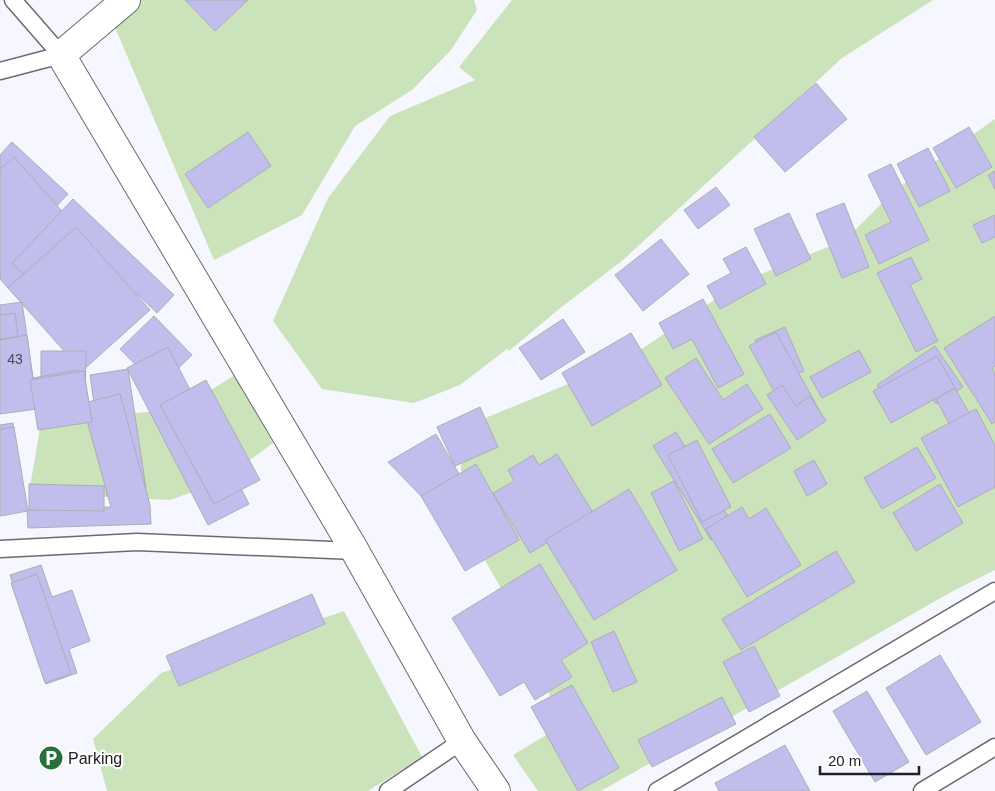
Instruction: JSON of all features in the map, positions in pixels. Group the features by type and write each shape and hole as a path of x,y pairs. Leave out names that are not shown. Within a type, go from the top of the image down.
{"street":[{"path":"126,0 61,55 355,551 462,741 496,791"}],"lane":[{"path":"0,71 61,55 13,0"},
{"path":"0,549 137,542 355,551"},
{"path":"657,791 995,591"},
{"path":"388,791 462,741"},
{"path":"922,791 995,747"}],"green space":[{"path":"133,0 474,0 477,10 451,50 412,90 355,126 302,215 214,260 111,18"},
{"path":"512,0 933,0 842,58 623,260 559,309 509,351 507,349 460,385 414,403 322,389 273,321 328,198 390,116 475,80 459,67"},
{"path":"995,119 995,570 953,591 601,791 538,791 513,755 561,726 528,636 461,518 461,428 624,361 741,282 845,240 894,191"},
{"path":"235,375 273,443 220,482 170,500 29,493 41,422 180,409"},
{"path":"344,611 422,757 368,791 107,791 93,739 161,673"}],"building":[{"path":"185,0 248,0 215,31"},
{"path":"816,83 847,119 785,172 754,137"},
{"path":"969,127 992,167 956,188 933,148"},
{"path":"248,132 271,166 208,208 185,174"},
{"path":"12,142 68,194 8,257 0,249 0,155"},
{"path":"928,148 950,191 919,207 897,164"},
{"path":"14,157 76,227 8,288 0,279 0,169"},
{"path":"891,164 929,240 879,264 865,235 891,222 868,175"},
{"path":"995,171 995,189 988,175"},
{"path":"716,187 730,205 698,229 684,210"},
{"path":"73,199 174,295 157,313 136,293 92,339 12,263"},
{"path":"844,203 869,267 842,278 816,214"},
{"path":"789,213 811,259 776,276 754,229"},
{"path":"995,215 995,237 982,243 973,225"},
{"path":"76,227 150,310 82,371 8,288"},
{"path":"661,239 689,274 643,311 615,275"},
{"path":"746,247 766,284 720,309 707,286 731,273 723,259"},
{"path":"911,257 922,279 910,285 938,341 916,352 877,273"},
{"path":"703,299 744,374 718,388 692,339 673,349 659,323"},
{"path":"22,302 33,378 0,383 0,305"},
{"path":"15,313 18,337 0,339 0,315"},
{"path":"154,316 192,355 158,388 120,349"},
{"path":"995,316 995,366 992,368 995,373 995,422 992,424 944,348"},
{"path":"563,319 585,352 541,380 519,348"},
{"path":"785,327 804,371 774,384 755,340"},
{"path":"776,332 822,415 795,429 749,346"},
{"path":"631,333 662,385 592,426 562,373"},
{"path":"27,335 37,409 0,414 0,340"},
{"path":"935,346 963,387 936,404 925,388 894,410 877,385"},
{"path":"168,347 249,504 208,525 127,368"},
{"path":"859,350 871,372 822,398 810,377"},
{"path":"41,351 86,351 85,402 41,402"},
{"path":"937,356 955,388 891,423 873,391"},
{"path":"696,358 723,400 747,384 763,409 709,444 665,378"},
{"path":"128,369 146,489 107,496 90,375"},
{"path":"78,370 84,403 120,394 150,505 151,524 28,528 27,510 111,507 86,417 42,425 33,378"},
{"path":"84,371 92,422 38,430 30,380"},
{"path":"206,380 260,480 214,504 160,405"},
{"path":"782,385 796,406 810,396 826,421 797,440 767,395"},
{"path":"955,388 973,420 953,431 936,399"},
{"path":"480,407 498,447 455,466 437,427"},
{"path":"976,409 995,445 995,487 958,507 921,438"},
{"path":"770,414 791,448 733,483 712,449"},
{"path":"13,423 24,507 0,510 0,425"},
{"path":"14,427 28,511 0,516 0,429"},
{"path":"676,432 734,526 711,540 653,446"},
{"path":"436,434 474,500 421,496 388,462"},
{"path":"697,440 731,507 702,522 668,455"},
{"path":"917,447 936,478 882,509 864,478"},
{"path":"557,454 594,514 530,553 493,493 514,481 508,470 533,455 539,465"},
{"path":"814,460 827,484 807,496 794,471"},
{"path":"476,464 519,540 465,571 421,496"},
{"path":"674,481 703,539 679,551 651,493"},
{"path":"29,484 104,486 104,511 29,510"},
{"path":"940,484 963,523 916,551 893,513"},
{"path":"629,489 677,570 594,620 545,540"},
{"path":"742,507 749,519 766,508 801,565 747,597 706,529"},
{"path":"836,551 855,582 741,650 722,619"},
{"path":"540,564 588,643 561,660 572,677 535,700 524,682 500,696 452,618"},
{"path":"41,565 52,597 72,590 90,641 69,649 77,673 46,684 10,575"},
{"path":"37,574 71,674 45,683 11,583"},
{"path":"312,594 325,624 179,686 166,656"},
{"path":"614,631 637,682 613,692 591,642"},
{"path":"754,646 780,696 749,712 723,662"},
{"path":"940,655 981,722 926,755 886,688"},
{"path":"572,685 619,768 578,791 531,707"},
{"path":"867,691 909,762 875,782 833,711"},
{"path":"722,697 736,724 652,767 638,740"},
{"path":"785,745 810,791 719,791 715,783"}],"place":[{"name":"Parking","path":"51,758"}]}
